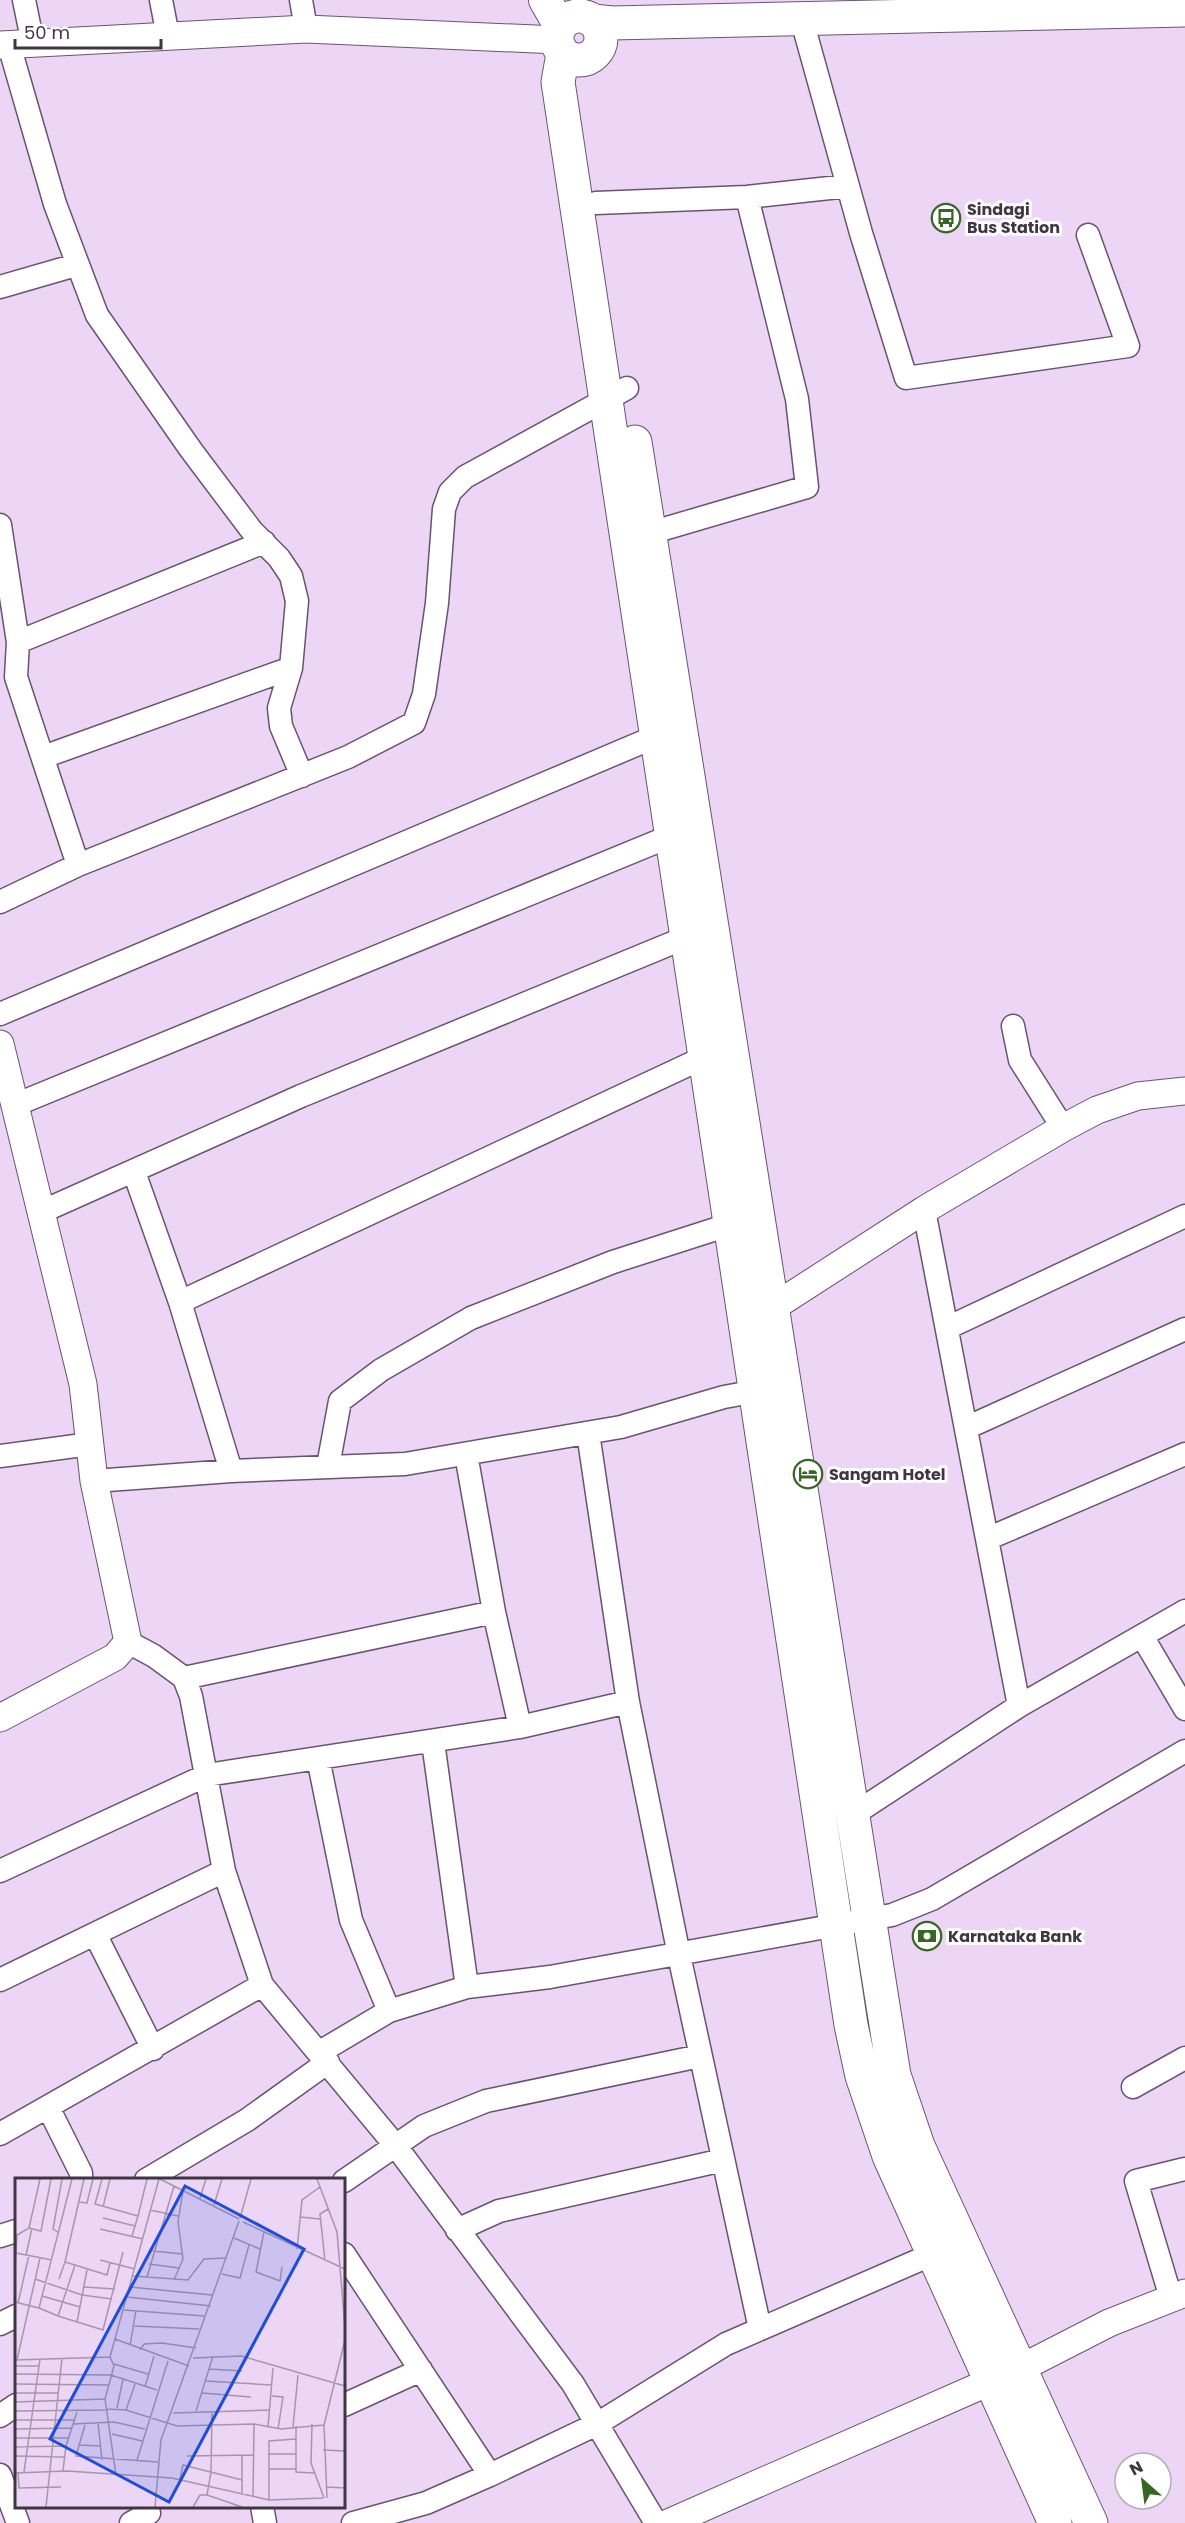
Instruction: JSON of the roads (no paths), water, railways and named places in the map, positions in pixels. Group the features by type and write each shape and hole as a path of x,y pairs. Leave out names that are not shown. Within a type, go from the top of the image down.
{"main road":[{"path":"570,29 806,35 1185,10"},
{"path":"570,29 623,22 1128,14 1185,28"},
{"path":"570,29 596,203 617,394"},
{"path":"570,29 558,82 617,394 633,498 657,736 684,831 687,937 705,1057 744,1220 772,1308 770,1388 851,1816 894,2075 923,2157 1022,2368 1091,2523"},
{"path":"633,498 650,533 684,831 770,1388 836,1924 862,2076 888,2156 1055,2523"}],"street":[{"path":"24,0 14,45 55,204 76,265 98,315 191,450 252,531 279,558 291,576 297,601 291,668 279,708 281,726 302,776"},
{"path":"161,0 168,36"},
{"path":"301,0 306,29"},
{"path":"14,45 306,29 570,29"},
{"path":"806,35 848,186 906,378 1128,346 1088,235"},
{"path":"596,203 747,197 848,186"},
{"path":"650,533 807,487 796,399 747,197"},
{"path":"0,287 76,265"},
{"path":"0,902 78,866 348,757 414,723 424,694 437,603 444,508 450,492 465,477 617,394"},
{"path":"0,525 18,642 16,677 78,866"},
{"path":"18,642 264,542"},
{"path":"43,757 291,668"},
{"path":"0,1014 657,736"},
{"path":"15,1105 684,831"},
{"path":"41,1212 301,1096 687,937"},
{"path":"1013,1026 1020,1060 1063,1128"},
{"path":"0,1044 83,1384 94,1481 128,1642 154,1656 183,1678 191,1696 224,1871 262,1984 395,2145 573,2384 656,2523"},
{"path":"180,1302 705,1057"},
{"path":"772,1308 924,1209 1097,1110 1138,1096 1185,1091"},
{"path":"134,1172 180,1302 231,1471"},
{"path":"924,1209 1019,1706"},
{"path":"947,1328 1185,1216"},
{"path":"328,1466 340,1401 381,1370 471,1318 613,1262 744,1220"},
{"path":"966,1428 1185,1329"},
{"path":"94,1481 231,1471 405,1464 621,1427 770,1388"},
{"path":"588,1433 628,1702 678,1955 760,2329"},
{"path":"0,1456 90,1444"},
{"path":"466,1454 494,1612 520,1727"},
{"path":"987,1539 1185,1454"},
{"path":"851,1816 1019,1706 1185,1611"},
{"path":"183,1678 494,1612"},
{"path":"1142,1636 1185,1709"},
{"path":"0,1718 115,1657 128,1642"},
{"path":"0,1871 207,1775 520,1727 628,1702"},
{"path":"433,1742 467,1987"},
{"path":"149,2178 247,2120 324,2057 389,2011 467,1987 550,1977 892,1915 932,1899 1185,1752"},
{"path":"318,1758 351,1920 389,2011"},
{"path":"0,1980 224,1871"},
{"path":"95,1934 153,2049"},
{"path":"0,2133 153,2049 262,1984"},
{"path":"345,2180 424,2126 486,2101 700,2056"},
{"path":"1132,2087 1185,2058"},
{"path":"48,2107 81,2173 81,2178"},
{"path":"457,2230 499,2211 723,2160"},
{"path":"668,2523 1022,2368 1109,2323 1178,2295 1136,2181 1185,2169"},
{"path":"0,2236 15,2231"},
{"path":"353,2523 426,2503 489,2475 597,2424 726,2344 933,2254"},
{"path":"345,2255 489,2475"},
{"path":"0,2324 15,2316"},
{"path":"345,2405 422,2370"},
{"path":"0,2416 15,2406"},
{"path":"6,2491 18,2523"},
{"path":"262,2508 265,2523"}],"place":[{"name":"Sindagi Bus Station","path":"946,218"},
{"name":"Sangam Hotel","path":"808,1474"},
{"name":"Karnataka Bank","path":"927,1936"}]}
